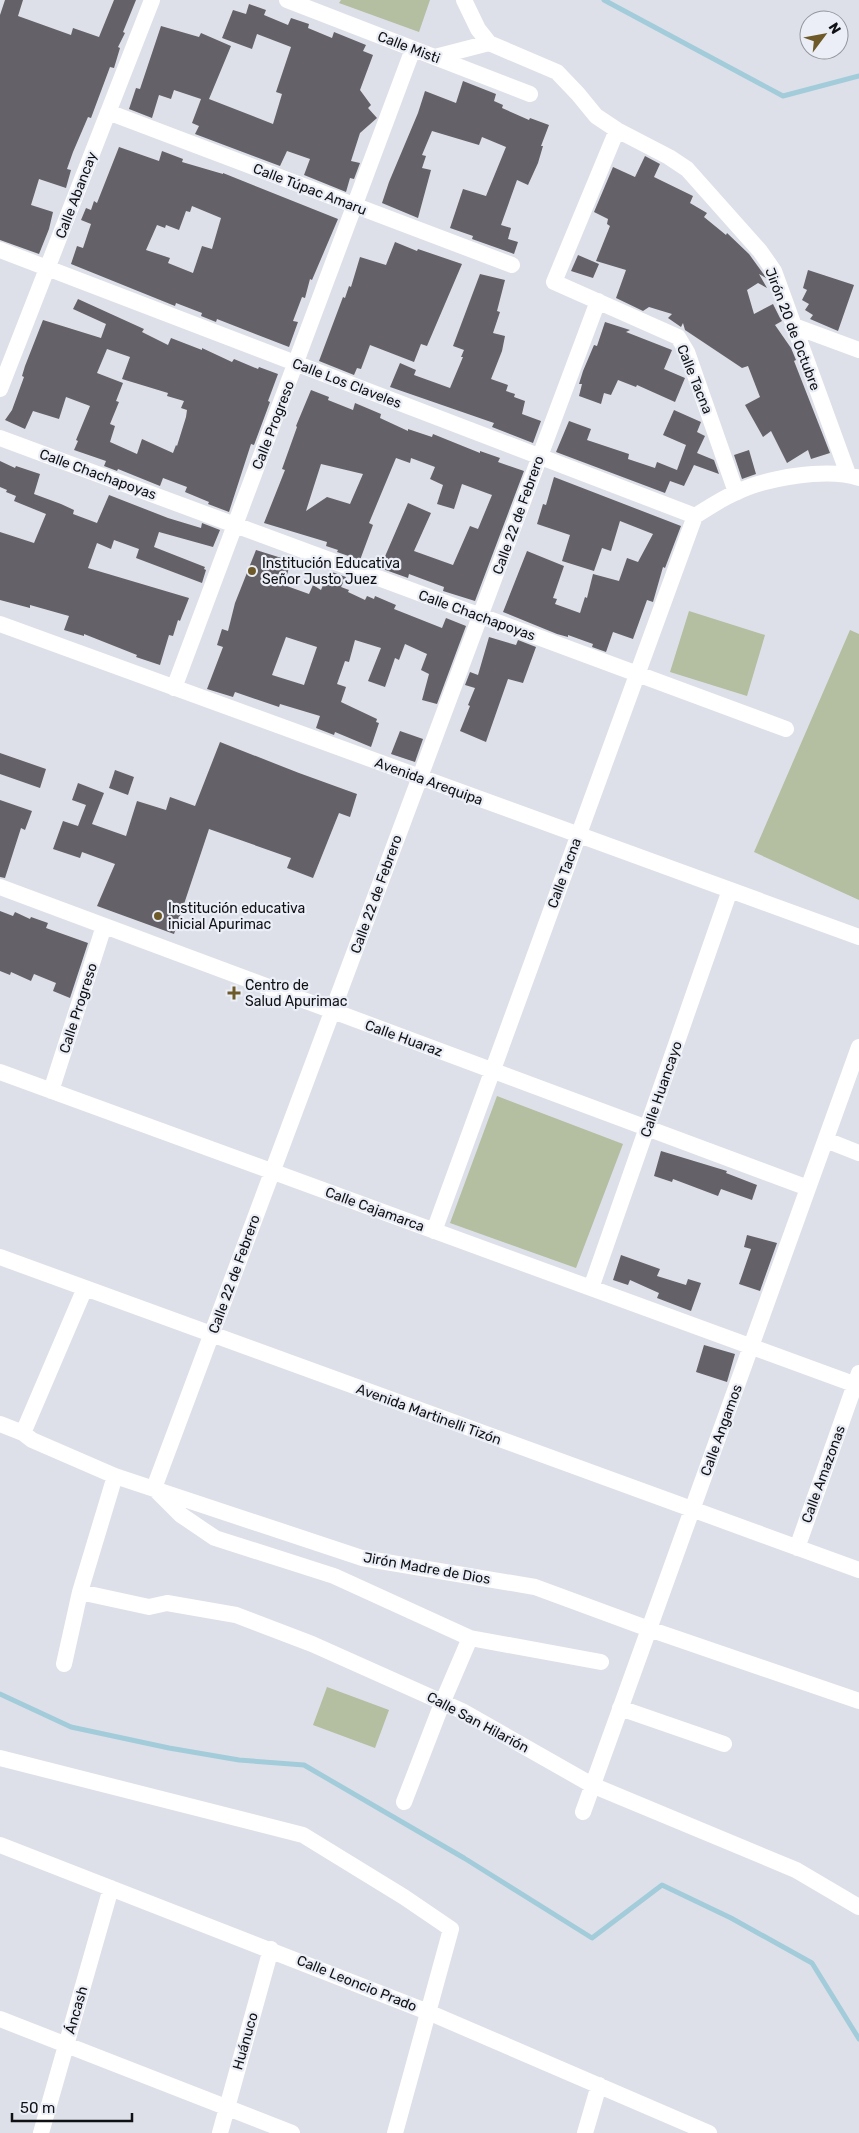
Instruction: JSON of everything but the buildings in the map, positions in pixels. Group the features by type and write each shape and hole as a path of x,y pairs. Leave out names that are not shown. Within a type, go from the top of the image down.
{"street":[{"name":"Calle Abancay","path":"0,389 152,0"},
{"name":"Calle Misti","path":"287,0 530,94"},
{"path":"435,57 489,43 478,29 464,0"},
{"name":"Jirón 20 de Octubre","path":"489,43 557,72 596,116 617,130 669,157 687,169 754,243 774,271 854,476"},
{"name":"Calle Progreso","path":"174,688 413,49"},
{"name":"Calle Túpac Amaru","path":"108,112 512,265"},
{"name":"Calle Tacna","path":"617,130 554,282 678,337 687,352 736,492"},
{"name":"Calle Los Claveles","path":"0,250 695,516"},
{"name":"Calle 22 de Febrero","path":"154,1488 598,301"},
{"path":"794,326 859,350"},
{"name":"Calle Chachapoyas","path":"0,438 786,729"},
{"path":"695,516 736,492 786,477 817,473 854,476"},
{"name":"Calle Tacna","path":"434,1231 695,516"},
{"name":"Avenida Arequipa","path":"0,624 859,937"},
{"name":"Calle Huaraz","path":"0,887 808,1188"},
{"name":"Calle Huancayo","path":"591,1288 730,890"},
{"name":"Calle Progreso","path":"51,1091 104,926"},
{"name":"Calle Angamos","path":"583,1812 859,1047"},
{"name":"Calle Cajamarca","path":"0,1072 751,1347 858,1381"},
{"path":"826,1140 859,1153"},
{"name":"Avenida Martinelli Tizón","path":"0,1257 859,1570"},
{"path":"23,1433 85,1288"},
{"name":"Calle Amazonas","path":"797,1548 858,1381"},
{"name":"Jirón Madre de Dios","path":"0,1424 115,1476 362,1558 535,1587 649,1629 859,1701"},
{"path":"64,1664 80,1592 115,1476"},
{"path":"154,1488 181,1515 214,1538 334,1576 470,1638 601,1662"},
{"name":"Calle San Hilarión","path":"80,1592 149,1607 167,1603 236,1615 312,1644 443,1701 592,1785 796,1870 859,1907"},
{"path":"404,1802 443,1701 470,1638"},
{"path":"620,1708 724,1744"},
{"path":"0,1758 303,1835 404,1897 451,1929 395,2133"},
{"name":"Calle Leoncio Prado","path":"0,1845 271,1949 428,2012 709,2133"},
{"name":"Áncash","path":"41,2133 111,1888"},
{"name":"Huánuco","path":"220,2133 271,1949"},
{"path":"0,2019 292,2133"},
{"path":"585,2133 599,2085"}],"green space":[{"path":"341,0 430,0 419,32 339,3"},
{"path":"689,611 765,635 747,696 670,672"},
{"path":"850,630 859,634 859,900 754,852"},
{"path":"497,1096 623,1144 576,1268 450,1223"},
{"path":"327,1687 389,1710 375,1748 313,1725"}],"waterway":[{"path":"604,0 783,96 859,76"},
{"path":"0,1694 71,1727 169,1748 239,1760 304,1765 464,1858 592,1938 662,1885 731,1918 812,1963 859,2039"}],"place":[{"name":"Institución Educativa Señor Justo Juez","path":"252,571"},
{"name":"Institución educativa inicial Apurimac","path":"158,916"},
{"name":"Centro de Salud Apurimac","path":"234,993"}]}
